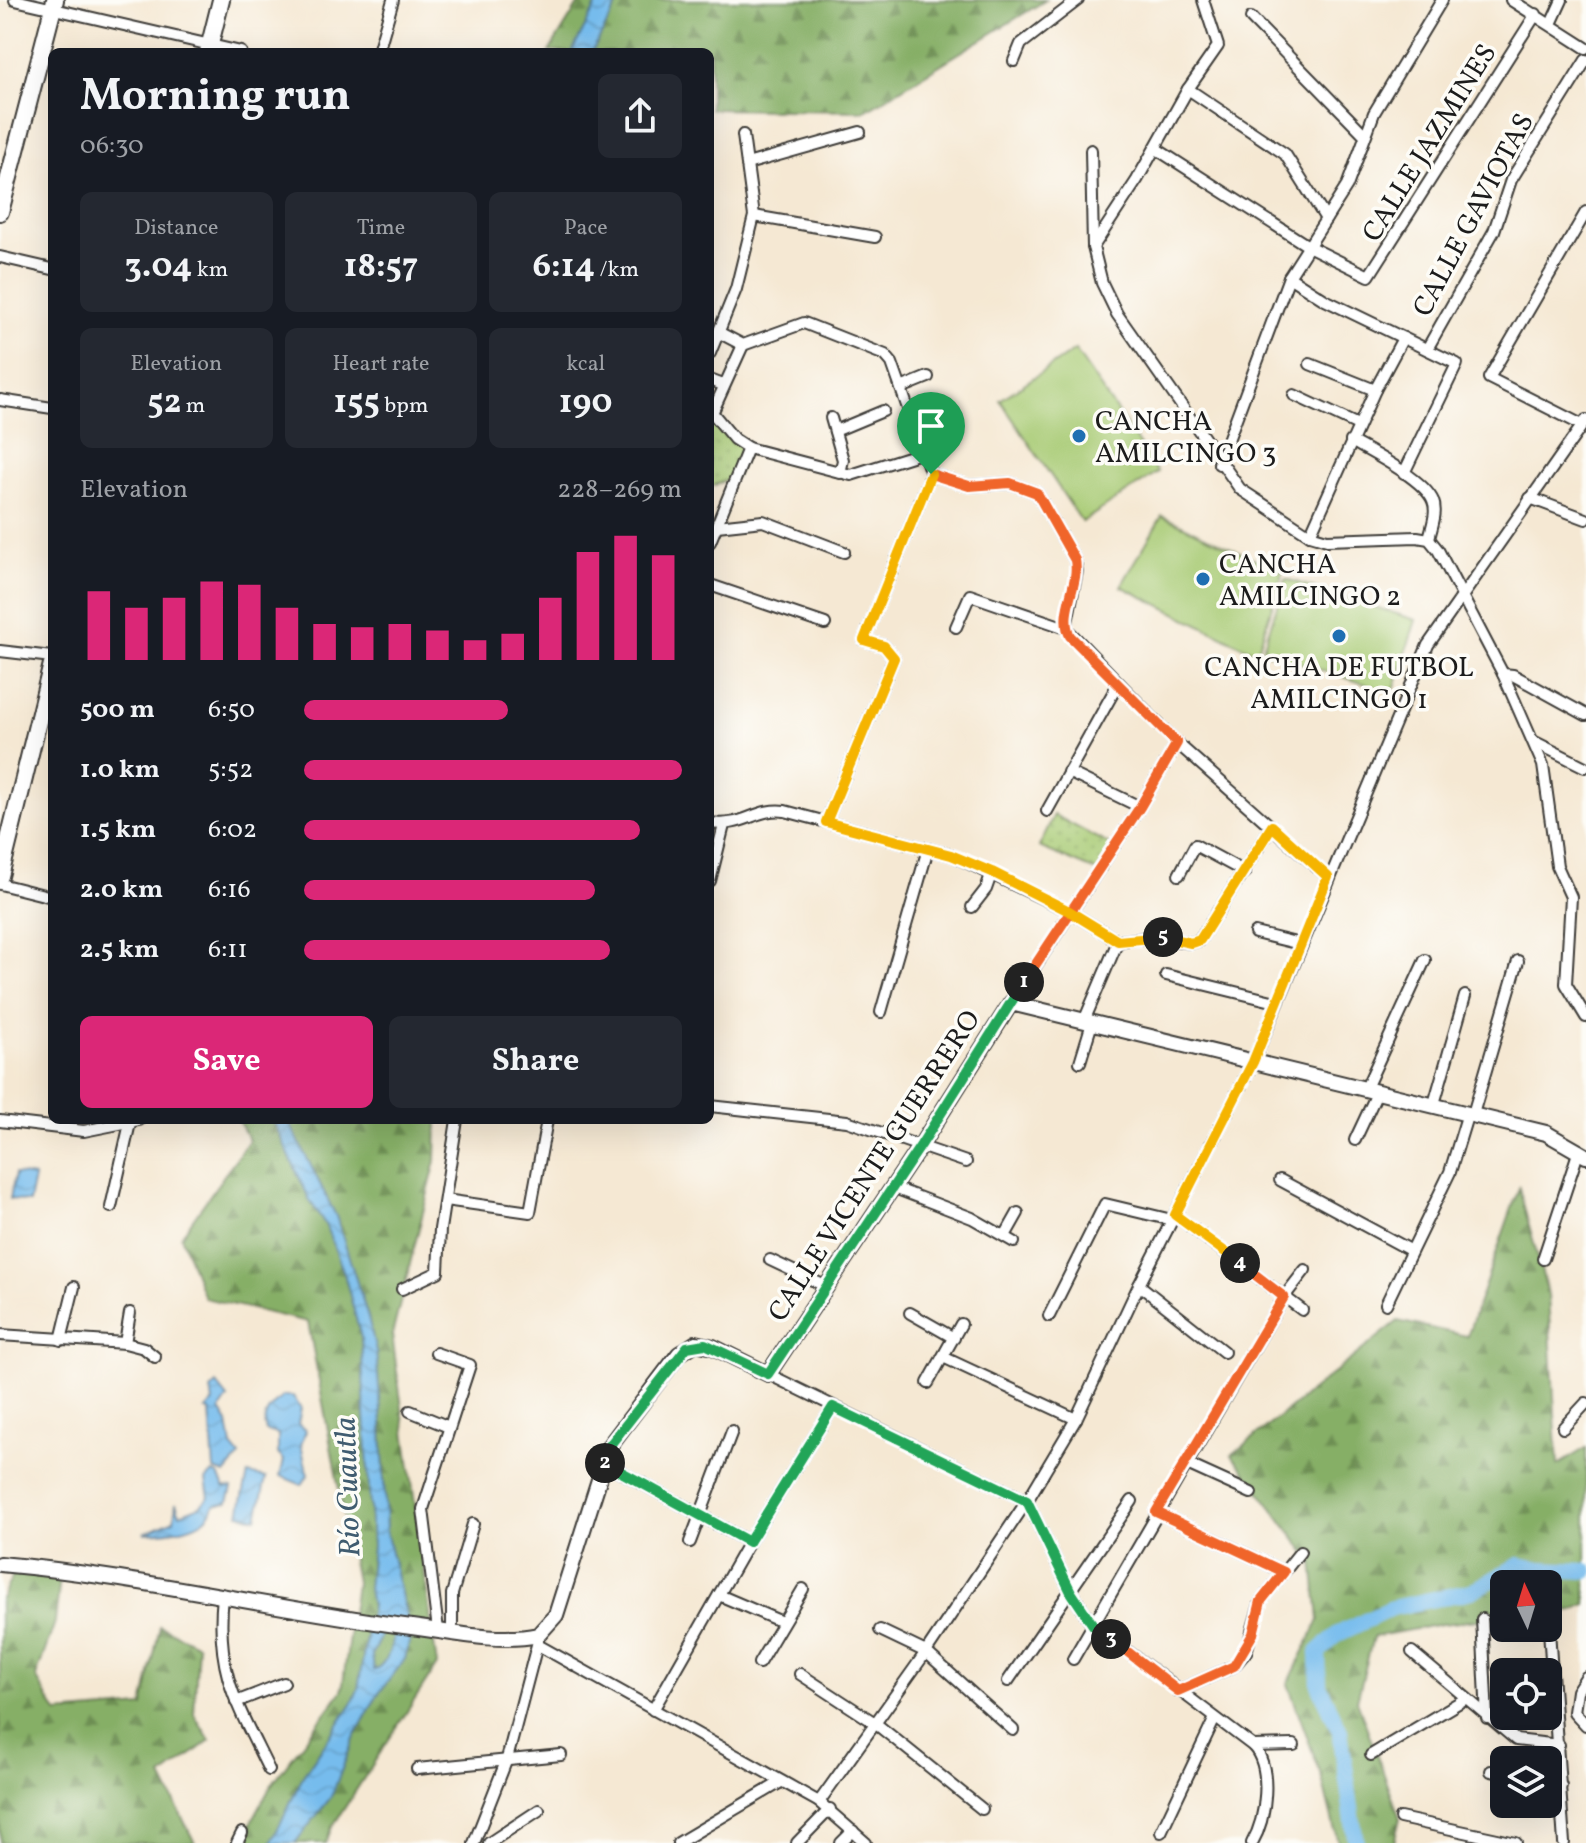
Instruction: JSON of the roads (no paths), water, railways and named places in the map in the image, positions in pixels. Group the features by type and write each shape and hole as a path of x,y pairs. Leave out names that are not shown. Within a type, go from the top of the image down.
{"main road":[{"path":"209,48 221,0"},
{"path":"0,212 53,5"},
{"path":"0,876 48,680"}],"street":[{"path":"15,0 53,5 209,48"},
{"path":"379,48 393,0"},
{"path":"1014,61 1021,44 1078,0"},
{"path":"1093,247 1188,89 1218,46 1203,0"},
{"path":"1219,464 1289,277 1357,168 1374,113 1442,0"},
{"path":"1511,0 1586,48"},
{"path":"1551,24 1562,0"},
{"name":"CALLE JAZMINES","path":"1155,148 1308,246 1365,276 1374,273 1536,14"},
{"path":"1251,18 1365,135"},
{"name":"CALLE GAVIOTAS","path":"1427,349 1494,231 1511,180 1586,60"},
{"path":"1188,89 1285,154 1326,219"},
{"path":"747,164 860,132"},
{"path":"714,345 750,243 754,216 743,135"},
{"path":"1091,150 1093,247 1102,283 1117,314 1219,464 1240,489 1310,535 1327,540 1429,539"},
{"path":"819,1802 926,1652 1027,1501 1076,1419 1139,1285 1253,1062 1328,877 1428,645 1584,422 1489,378 1586,212"},
{"path":"754,216 875,237"},
{"path":"0,257 48,268"},
{"path":"1289,277 1325,300 1457,364 1404,473"},
{"path":"714,404 743,345 804,323 885,355 901,388 931,474 864,640 884,646 894,658 826,822"},
{"path":"720,333 743,345"},
{"path":"1310,535 1358,425 1403,338"},
{"path":"1310,364 1375,390"},
{"path":"901,388 928,377"},
{"path":"714,382 723,385"},
{"path":"1294,395 1358,425"},
{"path":"0,400 48,407"},
{"path":"835,431 883,411"},
{"path":"714,414 734,439 748,448 840,473 851,475 924,452"},
{"path":"831,418 843,460 840,473"},
{"path":"1351,441 1404,473 1433,502 1429,539 1503,674 1535,742 1548,789 1557,866 1571,897 1566,984 1586,1017"},
{"path":"714,533 748,448"},
{"path":"931,474 969,486 1010,483 1037,493 1075,560 1077,571 1066,628"},
{"path":"1530,498 1586,519"},
{"path":"717,526 763,521 844,552"},
{"path":"714,586 825,624"},
{"path":"956,627 970,595 1066,628 1177,743 1328,877"},
{"path":"0,651 48,657"},
{"path":"1503,674 1513,675 1586,715"},
{"path":"1047,811 1118,684"},
{"path":"1535,742 1585,767"},
{"name":"CALLE VICENTE GUERRERO","path":"768,1374 921,1145 1069,911 1140,807 1177,743"},
{"path":"1068,772 1140,807"},
{"path":"714,824 739,824 774,809 928,849 992,872 1069,911 1118,941 1156,937 1197,943 1272,826"},
{"path":"714,865 724,825"},
{"path":"1179,875 1195,845 1245,872"},
{"path":"881,1012 928,849"},
{"path":"972,907 986,889 992,872"},
{"path":"0,884 48,896"},
{"path":"1255,933 1300,944"},
{"path":"1080,1062 1088,1022 1118,941"},
{"path":"1355,1140 1372,1089 1425,960"},
{"path":"1386,1304 1450,1172 1518,961"},
{"path":"1166,975 1276,1002"},
{"path":"1434,1104 1465,996"},
{"path":"1011,1003 1546,1133 1584,1154 1543,1259"},
{"path":"714,1106 847,1121 966,1162"},
{"path":"0,1121 84,1131 123,1124"},
{"path":"111,1207 133,1124"},
{"path":"402,1289 438,1272 456,1124"},
{"path":"445,1200 530,1212 546,1124"},
{"path":"1280,1180 1410,1250"},
{"path":"892,1187 972,1218 1009,1239 1018,1213"},
{"path":"1049,1316 1105,1204 1174,1218 1302,1310"},
{"path":"770,1260 825,1286"},
{"path":"1073,1659 1284,1297 1305,1270"},
{"path":"1139,1285 1224,1352"},
{"path":"61,1340 74,1287"},
{"path":"125,1343 130,1313"},
{"path":"910,1313 954,1338"},
{"path":"928,1383 961,1324"},
{"path":"0,1335 125,1343 144,1348 155,1357"},
{"path":"474,1843 507,1759 538,1640 556,1615 610,1445 687,1347 705,1344 1027,1501 1071,1592 1093,1625 1253,1746 1262,1760 1264,1799 1263,1820 1252,1843"},
{"path":"436,1353 470,1365 423,1509 445,1631"},
{"path":"943,1357 1076,1419"},
{"path":"1563,1428 1586,1403"},
{"path":"653,1710 749,1542 833,1407"},
{"path":"410,1411 449,1427"},
{"path":"690,1542 732,1431"},
{"path":"603,1462 749,1542"},
{"path":"1187,1464 1251,1493"},
{"path":"1008,1681 1132,1501"},
{"path":"1156,1512 1284,1572"},
{"path":"445,1631 452,1594 473,1524"},
{"path":"1178,1691 1234,1666 1249,1643 1261,1601 1300,1552"},
{"path":"0,1564 72,1570 362,1620 538,1640 653,1710 819,1802 866,1843"},
{"path":"759,1663 803,1589"},
{"path":"719,1595 782,1622"},
{"path":"223,1596 222,1660 236,1702 269,1770"},
{"path":"1482,1619 1487,1718"},
{"path":"880,1630 926,1652 1013,1730"},
{"path":"1412,1652 1516,1740 1559,1745 1550,1642"},
{"path":"800,1674 875,1723 982,1809"},
{"path":"1586,1677 1577,1691 1574,1712 1586,1725"},
{"path":"236,1702 284,1683"},
{"path":"1371,1755 1465,1699"},
{"path":"1161,1832 1215,1718"},
{"path":"1253,1746 1294,1745"},
{"path":"417,1769 561,1755"},
{"path":"678,1843 781,1782"},
{"path":"1562,1805 1564,1843"},
{"path":"797,1843 830,1809"},
{"path":"489,1843 539,1810"},
{"path":"1400,1818 1516,1843"},
{"path":"841,1843 853,1831"}],"water":[{"path":"599,0 620,0 594,48 574,48"},
{"path":"275,1124 292,1124 336,1216 368,1317 376,1351 386,1531 411,1635 405,1659 377,1696 355,1736 331,1797 295,1843 271,1843 303,1776 353,1702 358,1689 371,1606 368,1589 372,1546 361,1338 344,1273 325,1224 310,1201","holes":["385,1627 393,1630 389,1653 374,1670 372,1654"]},
{"path":"15,1174 34,1177 29,1202 10,1199"},
{"path":"217,1384 228,1398 220,1410 228,1423 232,1446 240,1456 225,1474 214,1470 210,1411 206,1410 213,1402 211,1390"},
{"path":"283,1396 293,1396 301,1409 298,1424 306,1431 301,1445 308,1475 302,1485 280,1476 284,1460 278,1454 278,1434 266,1431 268,1411"},
{"path":"213,1473 218,1475 224,1487 232,1488 228,1502 214,1505 204,1520 195,1525 144,1533 174,1520 176,1503 180,1514 200,1506 209,1497 206,1480"},
{"path":"248,1474 266,1478 257,1518 239,1514"}],"waterway":[{"path":"1356,1843 1340,1731 1319,1685 1318,1652 1338,1634 1392,1608 1472,1591 1519,1565 1586,1571"}],"place":[{"name":"CANCHA AMILCINGO 3","path":"1079,436"},
{"name":"CANCHA AMILCINGO 2","path":"1203,579"},
{"name":"CANCHA DE FUTBOL AMILCINGO 1","path":"1339,636"}],"water label":[{"name":"Río Cuautla","path":"347,1487"}]}
